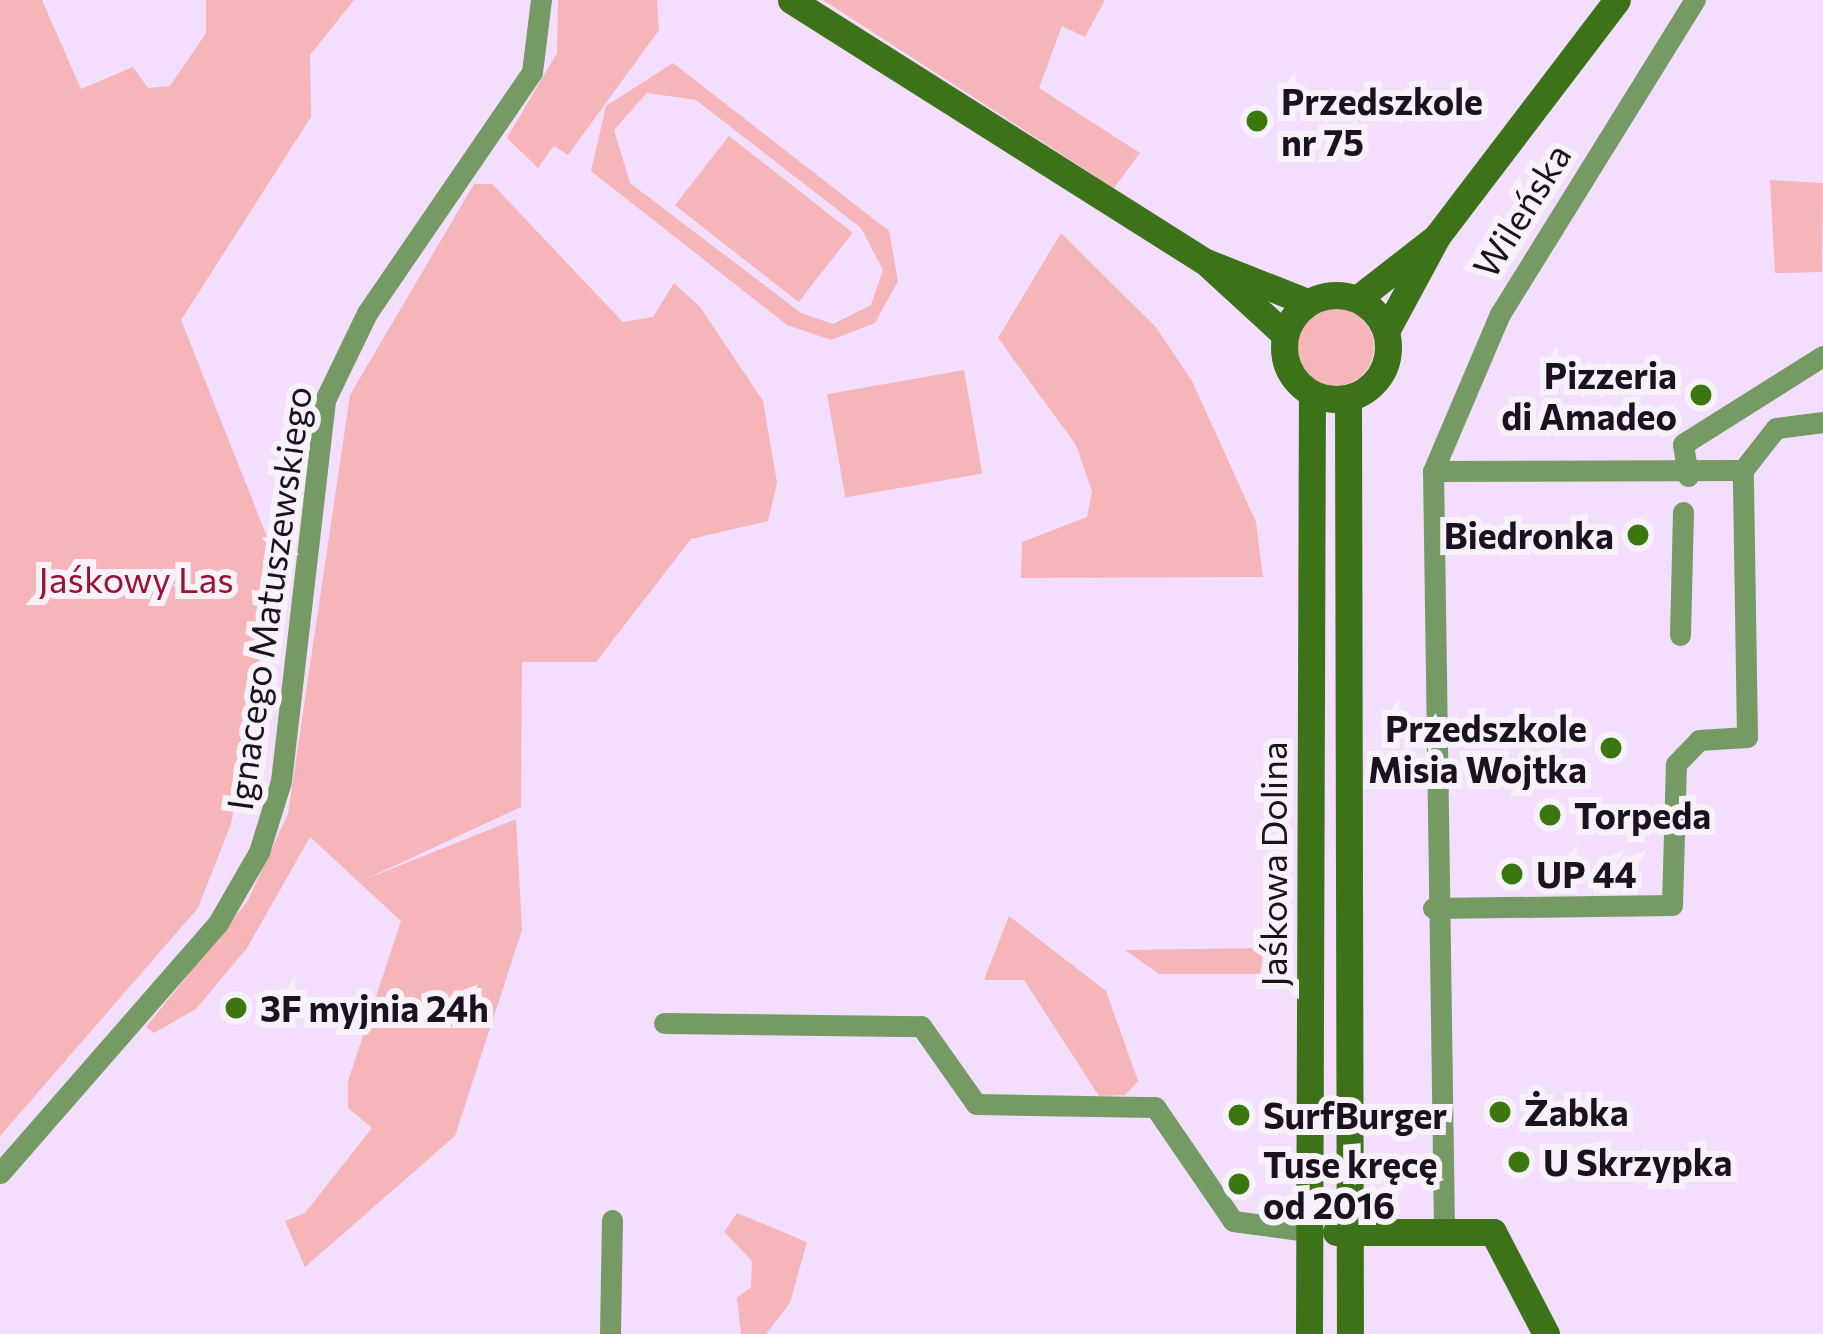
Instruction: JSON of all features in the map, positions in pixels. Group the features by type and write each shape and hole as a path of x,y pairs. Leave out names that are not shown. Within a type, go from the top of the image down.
{"street":[{"name":"Ignacego Matuszewskiego","path":"0,1172 218,923 259,852 281,781 325,400 368,313 532,72 541,0"},
{"path":"790,0 1206,262 1284,334 1288,369 1312,394 1348,398 1381,372 1386,331 1357,299 1307,302 1206,262"},
{"name":"Wileńska","path":"1386,331 1438,235 1617,0"},
{"name":"Wileńska","path":"1433,471 1500,314 1695,0"},
{"name":"Wileńska","path":"1357,299 1438,235"},
{"path":"1284,334 1307,302"},
{"path":"1688,476 1683,444 1823,356"},
{"name":"Jaśkowa Dolina","path":"1309,1334 1312,394"},
{"path":"1348,398 1350,1334"},
{"path":"1433,908 1672,905 1676,764 1699,740 1747,737 1743,470 1777,428 1823,422"},
{"path":"1444,1228 1433,908 1433,471 1688,476 1743,470"},
{"path":"1680,635 1683,512"},
{"path":"664,1023 920,1026 976,1104 1155,1107 1233,1221 1307,1231 1479,1227 1506,1242 1546,1334"},
{"path":"610,1334 612,1220"}],"green space":[{"name":"Jaśkowy Las","path":"0,0 42,0 81,89 133,67 148,88 170,86 206,33 206,0 354,0 310,55 311,117 181,320 277,562 231,824 198,908 0,1136"},
{"path":"558,0 657,0 659,30 568,155 554,146 538,168 507,138 557,53"},
{"path":"823,0 1105,0 1085,37 1062,26 1039,88 1140,153 1114,188"},
{"path":"673,63 889,231 898,281 875,323 831,340 787,325 591,171 606,106","holes":["647,93 696,100 861,228 883,270 871,305 833,324 801,313 630,183 614,130"]},
{"path":"729,136 853,233 799,302 675,205"},
{"path":"1770,180 1823,183 1822,272 1775,273"},
{"path":"474,184 492,184 623,322 653,317 674,283 700,307 763,401 777,483 768,521 691,539 596,662 522,662 521,807 366,879 516,819 522,930 455,1136 305,1267 285,1221 305,1213 372,1128 348,1108 348,1081 401,921 310,837 247,948 196,1009 154,1033 146,1027 247,902 288,814 350,395"},
{"path":"1061,233 1155,326 1192,381 1256,522 1263,577 1021,578 1022,542 1087,517 1092,491 1076,445 998,338"},
{"path":"1335,308 1363,319 1374,347 1363,375 1335,386 1307,375 1296,347 1307,319"},
{"path":"964,370 982,473 845,498 827,394"},
{"path":"1009,916 1106,991 1138,1081 1125,1095 1099,1096 1024,980 984,980"},
{"path":"1264,948 1260,974 1159,974 1125,950"},
{"path":"737,1213 807,1242 790,1303 766,1334 741,1334 737,1298 751,1287 752,1261 724,1232"}],"place":[{"name":"Przedszkole nr 75","path":"1257,121"},
{"name":"Pizzeria di Amadeo","path":"1701,395"},
{"name":"Biedronka","path":"1638,535"},
{"name":"Przedszkole Misia Wojtka","path":"1611,748"},
{"name":"Torpeda","path":"1550,815"},
{"name":"UP 44","path":"1512,874"},
{"name":"3F myjnia 24h","path":"236,1008"},
{"name":"Żabka","path":"1500,1112"},
{"name":"SurfBurger","path":"1239,1115"},
{"name":"U Skrzypka","path":"1519,1162"},
{"name":"Tuse kręcę od 2016","path":"1239,1184"}]}
